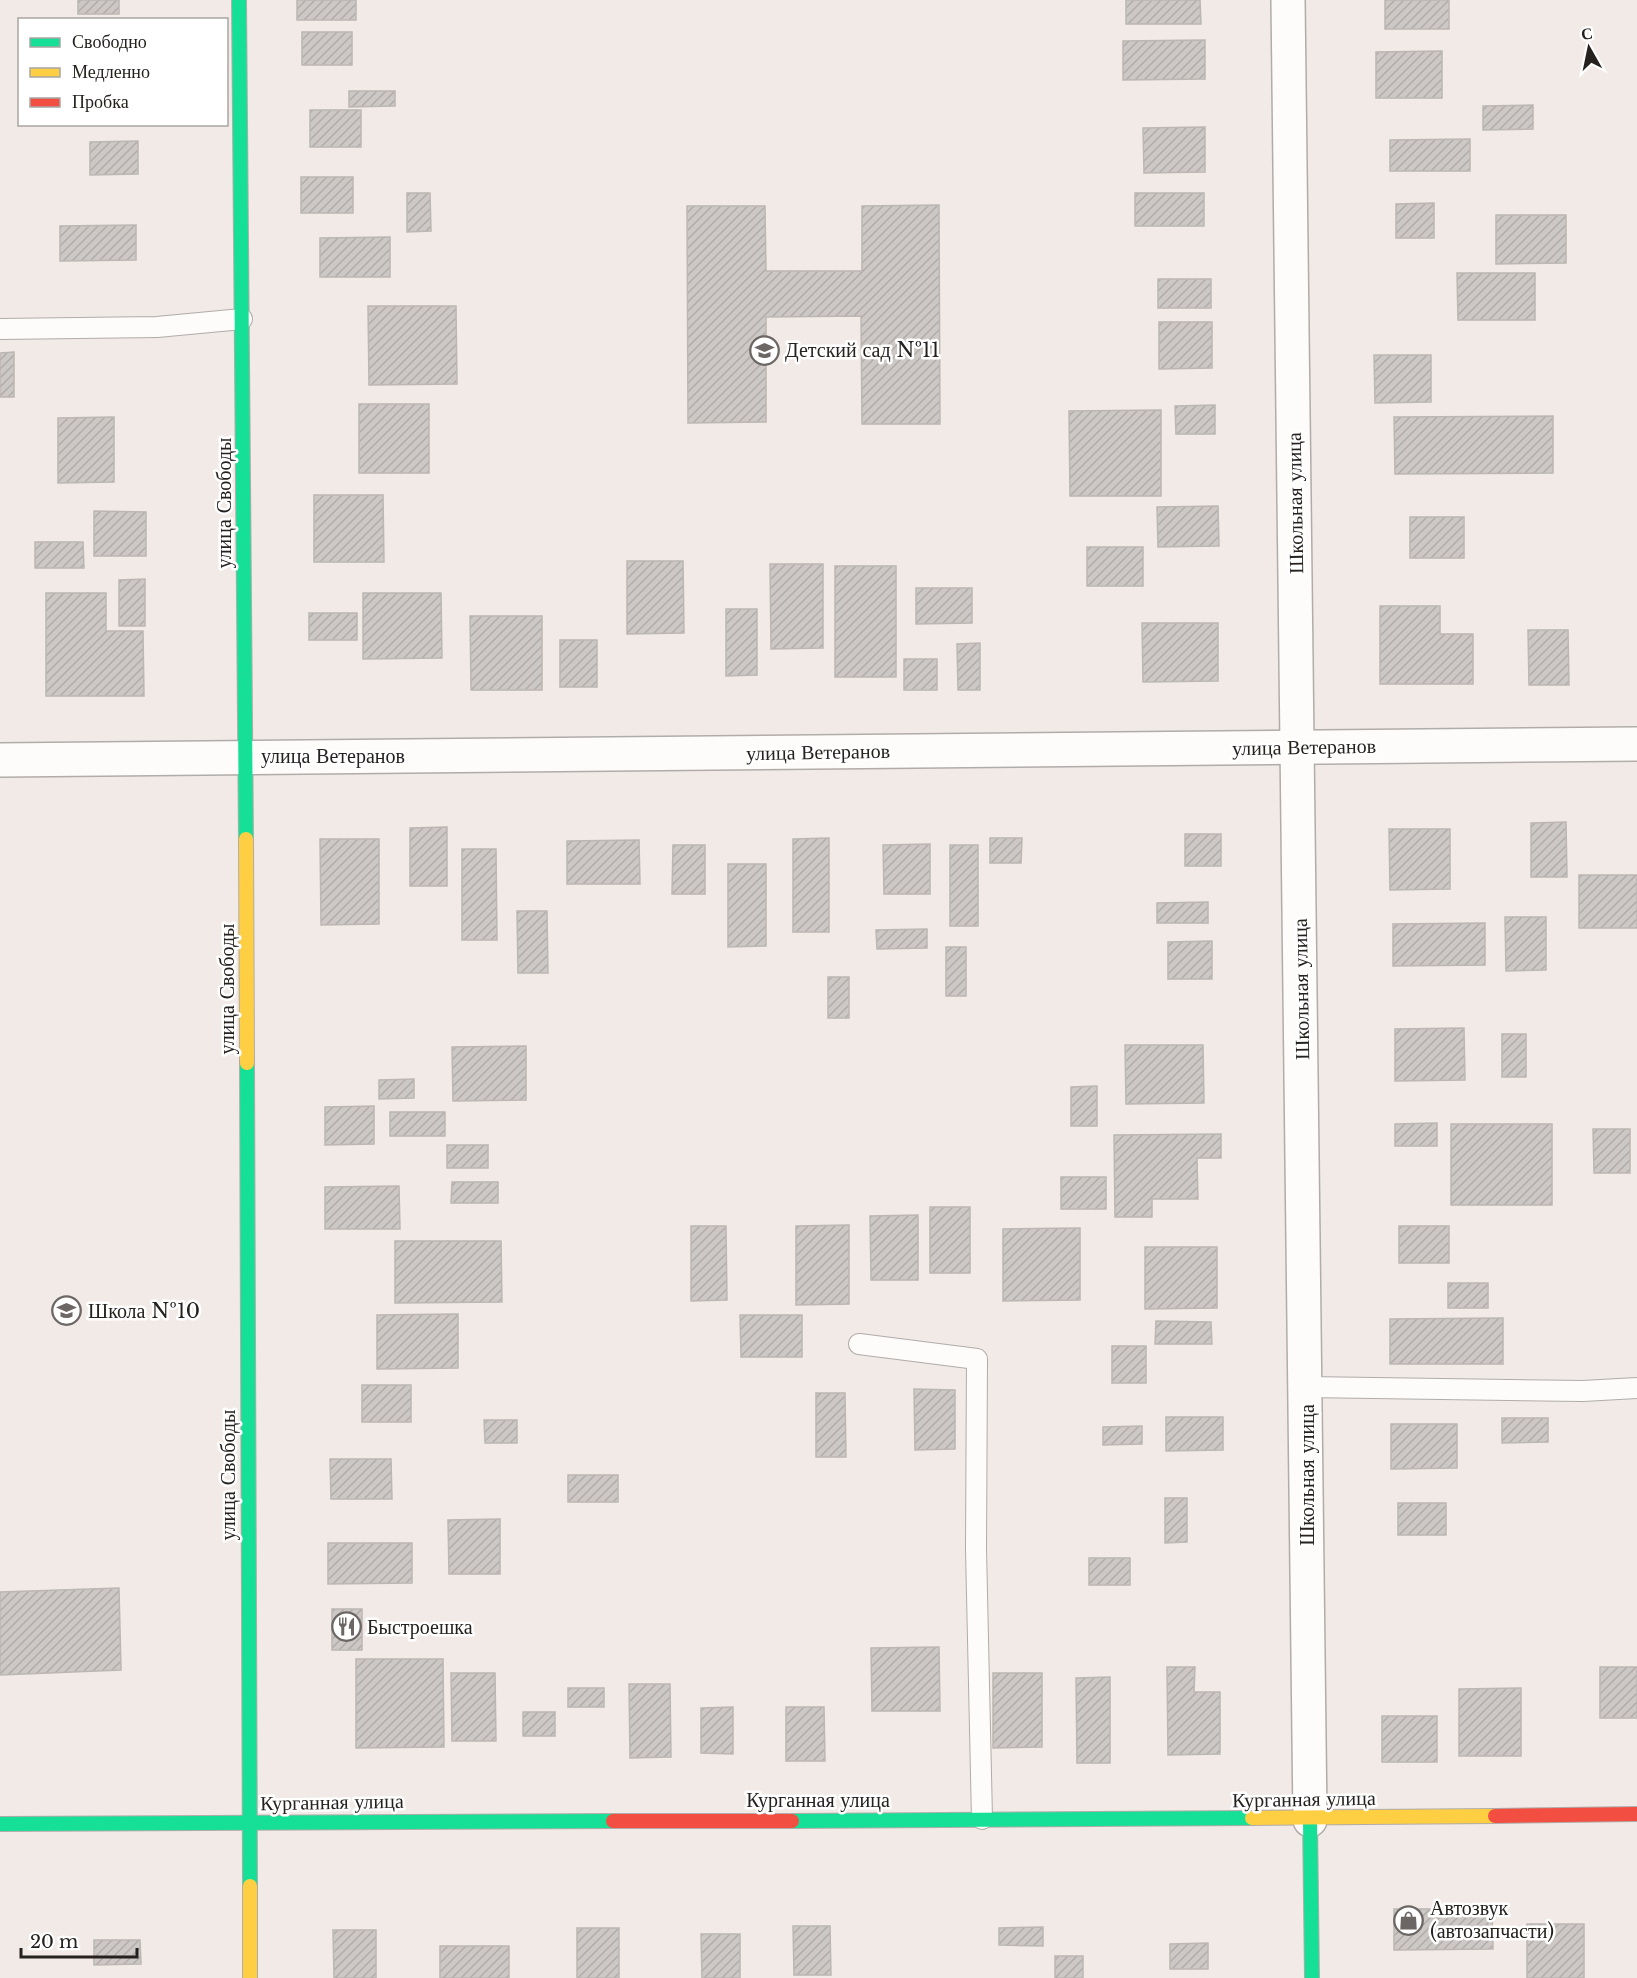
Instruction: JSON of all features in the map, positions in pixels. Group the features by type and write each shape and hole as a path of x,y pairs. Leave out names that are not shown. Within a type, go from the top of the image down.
{"street":[{"name":"улица Свободы","path":"239,0 246,757 250,1978"},
{"name":"Школьная улица","path":"1288,0 1312,1978"},
{"name":"улица Ветеранов","path":"0,760 1637,744"},
{"name":"Курганная улица","path":"0,1824 982,1819 1310,1820 1637,1814"}],"lane":[{"path":"0,329 158,327 242,319"},
{"path":"859,1344 977,1359 976,1549 982,1819"},
{"path":"1306,1387 1583,1391 1637,1388"}],"building":[{"path":"78,0 119,0 119,14 78,14"},
{"path":"297,0 356,0 356,20 297,20"},
{"path":"1126,0 1200,0 1201,24 1126,24"},
{"path":"1385,0 1449,0 1449,29 1385,29"},
{"path":"302,32 352,32 352,65 302,65"},
{"path":"1205,40 1205,79 1123,80 1123,41"},
{"path":"1442,51 1442,98 1376,98 1376,52"},
{"path":"349,91 395,91 395,106 349,107"},
{"path":"1533,105 1533,129 1483,130 1483,106"},
{"path":"310,110 361,110 361,147 310,147"},
{"path":"1205,127 1205,172 1144,173 1143,128"},
{"path":"1470,139 1470,171 1390,171 1390,140"},
{"path":"138,141 138,174 90,175 90,142"},
{"path":"301,177 353,177 353,213 301,213"},
{"path":"407,193 430,193 431,231 407,232"},
{"path":"1135,193 1204,193 1204,226 1135,226"},
{"path":"1434,203 1434,238 1396,238 1396,204"},
{"path":"939,205 940,424 862,424 861,316 766,317 766,422 688,423 687,206 765,206 766,271 862,271 862,206"},
{"path":"1496,215 1566,215 1566,263 1496,264"},
{"path":"136,225 136,260 60,261 60,226"},
{"path":"390,237 390,277 320,277 320,238"},
{"path":"1457,273 1535,273 1535,320 1458,320"},
{"path":"1158,279 1211,279 1211,308 1158,308"},
{"path":"368,306 456,306 457,384 369,385"},
{"path":"1159,322 1212,322 1212,368 1159,369"},
{"path":"14,352 14,397 0,397 0,353"},
{"path":"1374,355 1431,355 1431,402 1375,403"},
{"path":"359,404 429,404 429,473 359,473"},
{"path":"1215,405 1215,434 1176,434 1175,406"},
{"path":"1161,410 1161,496 1070,496 1069,411"},
{"path":"1553,416 1553,473 1395,474 1394,417"},
{"path":"114,417 114,482 58,483 58,418"},
{"path":"314,495 383,495 384,562 314,562"},
{"path":"1218,506 1219,546 1158,547 1157,507"},
{"path":"94,511 146,512 146,556 94,556"},
{"path":"1410,517 1464,517 1464,558 1410,558"},
{"path":"35,542 83,542 84,568 35,568"},
{"path":"1087,547 1143,547 1143,586 1087,586"},
{"path":"627,561 683,561 684,633 627,634"},
{"path":"770,564 823,564 823,648 771,649"},
{"path":"835,566 896,566 896,677 835,677"},
{"path":"145,579 145,626 119,626 119,580"},
{"path":"916,588 972,588 972,623 916,624"},
{"path":"46,593 106,593 106,631 143,631 144,696 46,696"},
{"path":"363,593 441,593 442,658 363,659"},
{"path":"1380,606 1440,606 1440,634 1473,634 1473,684 1380,684"},
{"path":"726,609 757,609 757,675 726,676"},
{"path":"309,613 357,613 357,640 309,640"},
{"path":"470,616 542,616 542,690 471,690"},
{"path":"1142,623 1218,623 1218,681 1143,682"},
{"path":"1528,630 1568,630 1569,685 1529,685"},
{"path":"560,640 597,640 597,687 560,687"},
{"path":"980,643 980,690 958,690 957,644"},
{"path":"904,659 937,659 937,690 904,690"},
{"path":"1566,822 1567,877 1531,877 1531,823"},
{"path":"447,827 447,886 410,886 410,828"},
{"path":"1389,829 1450,829 1450,889 1390,890"},
{"path":"1185,834 1221,834 1221,866 1185,866"},
{"path":"829,838 829,932 793,932 793,839"},
{"path":"990,838 1022,838 1021,863 990,863"},
{"path":"320,839 379,839 379,924 321,925"},
{"path":"639,840 640,884 567,884 567,841"},
{"path":"930,844 930,894 884,894 883,845"},
{"path":"673,845 705,845 705,894 672,894"},
{"path":"950,845 978,845 978,926 950,926"},
{"path":"462,849 496,849 497,940 462,940"},
{"path":"728,864 766,864 766,946 728,947"},
{"path":"1579,875 1637,875 1637,928 1579,928"},
{"path":"1208,902 1208,923 1157,923 1157,903"},
{"path":"517,911 547,911 548,973 518,973"},
{"path":"1505,917 1546,917 1546,970 1506,971"},
{"path":"1485,923 1485,965 1393,966 1393,924"},
{"path":"927,929 927,948 877,949 876,930"},
{"path":"1212,941 1212,979 1168,979 1168,942"},
{"path":"946,947 966,947 966,996 946,996"},
{"path":"828,977 849,977 849,1018 828,1018"},
{"path":"1464,1028 1465,1080 1395,1081 1395,1029"},
{"path":"1502,1034 1526,1034 1526,1077 1502,1077"},
{"path":"1125,1045 1203,1045 1204,1103 1126,1104"},
{"path":"526,1046 526,1100 453,1101 452,1047"},
{"path":"414,1079 414,1098 379,1099 379,1080"},
{"path":"1097,1086 1097,1126 1071,1126 1071,1087"},
{"path":"374,1106 374,1144 325,1145 325,1107"},
{"path":"390,1112 445,1112 445,1136 390,1136"},
{"path":"1437,1123 1437,1146 1395,1146 1395,1124"},
{"path":"1451,1124 1552,1124 1552,1205 1451,1205"},
{"path":"1593,1129 1630,1129 1630,1173 1594,1173"},
{"path":"1221,1134 1221,1158 1197,1158 1198,1199 1152,1199 1152,1217 1115,1217 1114,1135"},
{"path":"447,1145 488,1145 488,1168 447,1168"},
{"path":"1061,1177 1106,1177 1106,1209 1061,1209"},
{"path":"452,1182 498,1182 498,1203 451,1203"},
{"path":"399,1186 400,1229 325,1229 325,1187"},
{"path":"930,1207 970,1207 970,1273 930,1273"},
{"path":"918,1215 918,1280 871,1280 870,1216"},
{"path":"849,1225 849,1304 796,1305 796,1226"},
{"path":"691,1226 726,1226 727,1300 691,1301"},
{"path":"1399,1226 1449,1226 1449,1263 1399,1263"},
{"path":"1080,1228 1080,1300 1003,1301 1003,1229"},
{"path":"395,1241 501,1241 502,1302 395,1303"},
{"path":"1145,1247 1217,1247 1217,1308 1145,1309"},
{"path":"1448,1283 1488,1283 1488,1308 1448,1308"},
{"path":"458,1314 458,1368 377,1369 377,1315"},
{"path":"740,1315 802,1315 802,1357 741,1357"},
{"path":"1503,1318 1503,1364 1390,1364 1390,1319"},
{"path":"1156,1321 1211,1322 1212,1344 1155,1344"},
{"path":"1112,1346 1146,1346 1146,1383 1112,1383"},
{"path":"362,1385 411,1385 411,1422 362,1422"},
{"path":"914,1389 955,1390 955,1449 915,1450"},
{"path":"816,1393 845,1393 846,1457 816,1457"},
{"path":"1166,1417 1223,1417 1223,1450 1166,1451"},
{"path":"1502,1418 1548,1418 1548,1442 1502,1443"},
{"path":"484,1420 517,1420 517,1443 485,1443"},
{"path":"1391,1424 1457,1424 1457,1468 1391,1469"},
{"path":"1142,1426 1142,1444 1103,1445 1103,1427"},
{"path":"330,1459 391,1459 392,1499 331,1499"},
{"path":"568,1475 618,1475 618,1502 568,1502"},
{"path":"1165,1498 1187,1498 1187,1542 1165,1543"},
{"path":"1398,1503 1446,1503 1446,1535 1398,1535"},
{"path":"500,1519 500,1574 449,1574 448,1520"},
{"path":"328,1543 412,1543 412,1583 328,1584"},
{"path":"1089,1558 1130,1558 1130,1585 1089,1585"},
{"path":"119,1588 121,1670 0,1675 0,1592"},
{"path":"332,1609 362,1609 362,1650 332,1650"},
{"path":"939,1647 940,1711 872,1711 871,1648"},
{"path":"356,1659 443,1659 444,1747 356,1748"},
{"path":"1167,1667 1195,1667 1194,1692 1220,1692 1220,1754 1168,1755"},
{"path":"1600,1667 1637,1667 1637,1718 1600,1718"},
{"path":"451,1673 495,1673 496,1741 452,1741"},
{"path":"993,1673 1042,1673 1042,1747 993,1748"},
{"path":"1110,1677 1110,1763 1077,1763 1076,1678"},
{"path":"629,1684 670,1684 671,1757 630,1758"},
{"path":"568,1688 604,1688 604,1707 568,1707"},
{"path":"1521,1688 1521,1756 1459,1756 1459,1689"},
{"path":"733,1707 733,1754 701,1753 701,1708"},
{"path":"786,1707 824,1707 825,1761 786,1761"},
{"path":"523,1712 555,1712 555,1736 523,1736"},
{"path":"1382,1716 1437,1716 1437,1762 1382,1762"},
{"path":"1394,1909 1492,1909 1493,1949 1394,1950"},
{"path":"1527,1924 1584,1924 1584,1978 1527,1978"},
{"path":"793,1926 830,1926 831,1975 794,1975"},
{"path":"1043,1927 1043,1946 999,1945 999,1928"},
{"path":"577,1928 619,1928 619,1978 577,1978"},
{"path":"333,1930 376,1930 376,1978 334,1978"},
{"path":"701,1934 740,1934 740,1978 702,1978"},
{"path":"94,1940 140,1940 141,1964 94,1965"},
{"path":"1208,1943 1208,1969 1170,1969 1170,1944"},
{"path":"440,1946 509,1946 509,1978 440,1978"},
{"path":"1055,1956 1083,1956 1083,1978 1055,1978"}],"traffic: fast":[{"path":"239,0 246,839"},
{"path":"247,1063 250,1886"},
{"path":"792,1821 1252,1818"},
{"path":"1310,1820 1312,1978"},
{"path":"0,1824 613,1821"}],"traffic: slow":[{"path":"246,839 247,1063"},
{"path":"1252,1818 1495,1816"},
{"path":"250,1886 250,1978"}],"traffic: jam":[{"path":"1495,1816 1637,1814"},
{"path":"613,1821 792,1821"}],"place":[{"name":"Детский сад №11","path":"764,350"},
{"name":"Школа №10","path":"67,1311"},
{"name":"Быстроешка","path":"346,1627"},
{"name":"Автозвук (автозапчасти)","path":"1409,1920"}]}
